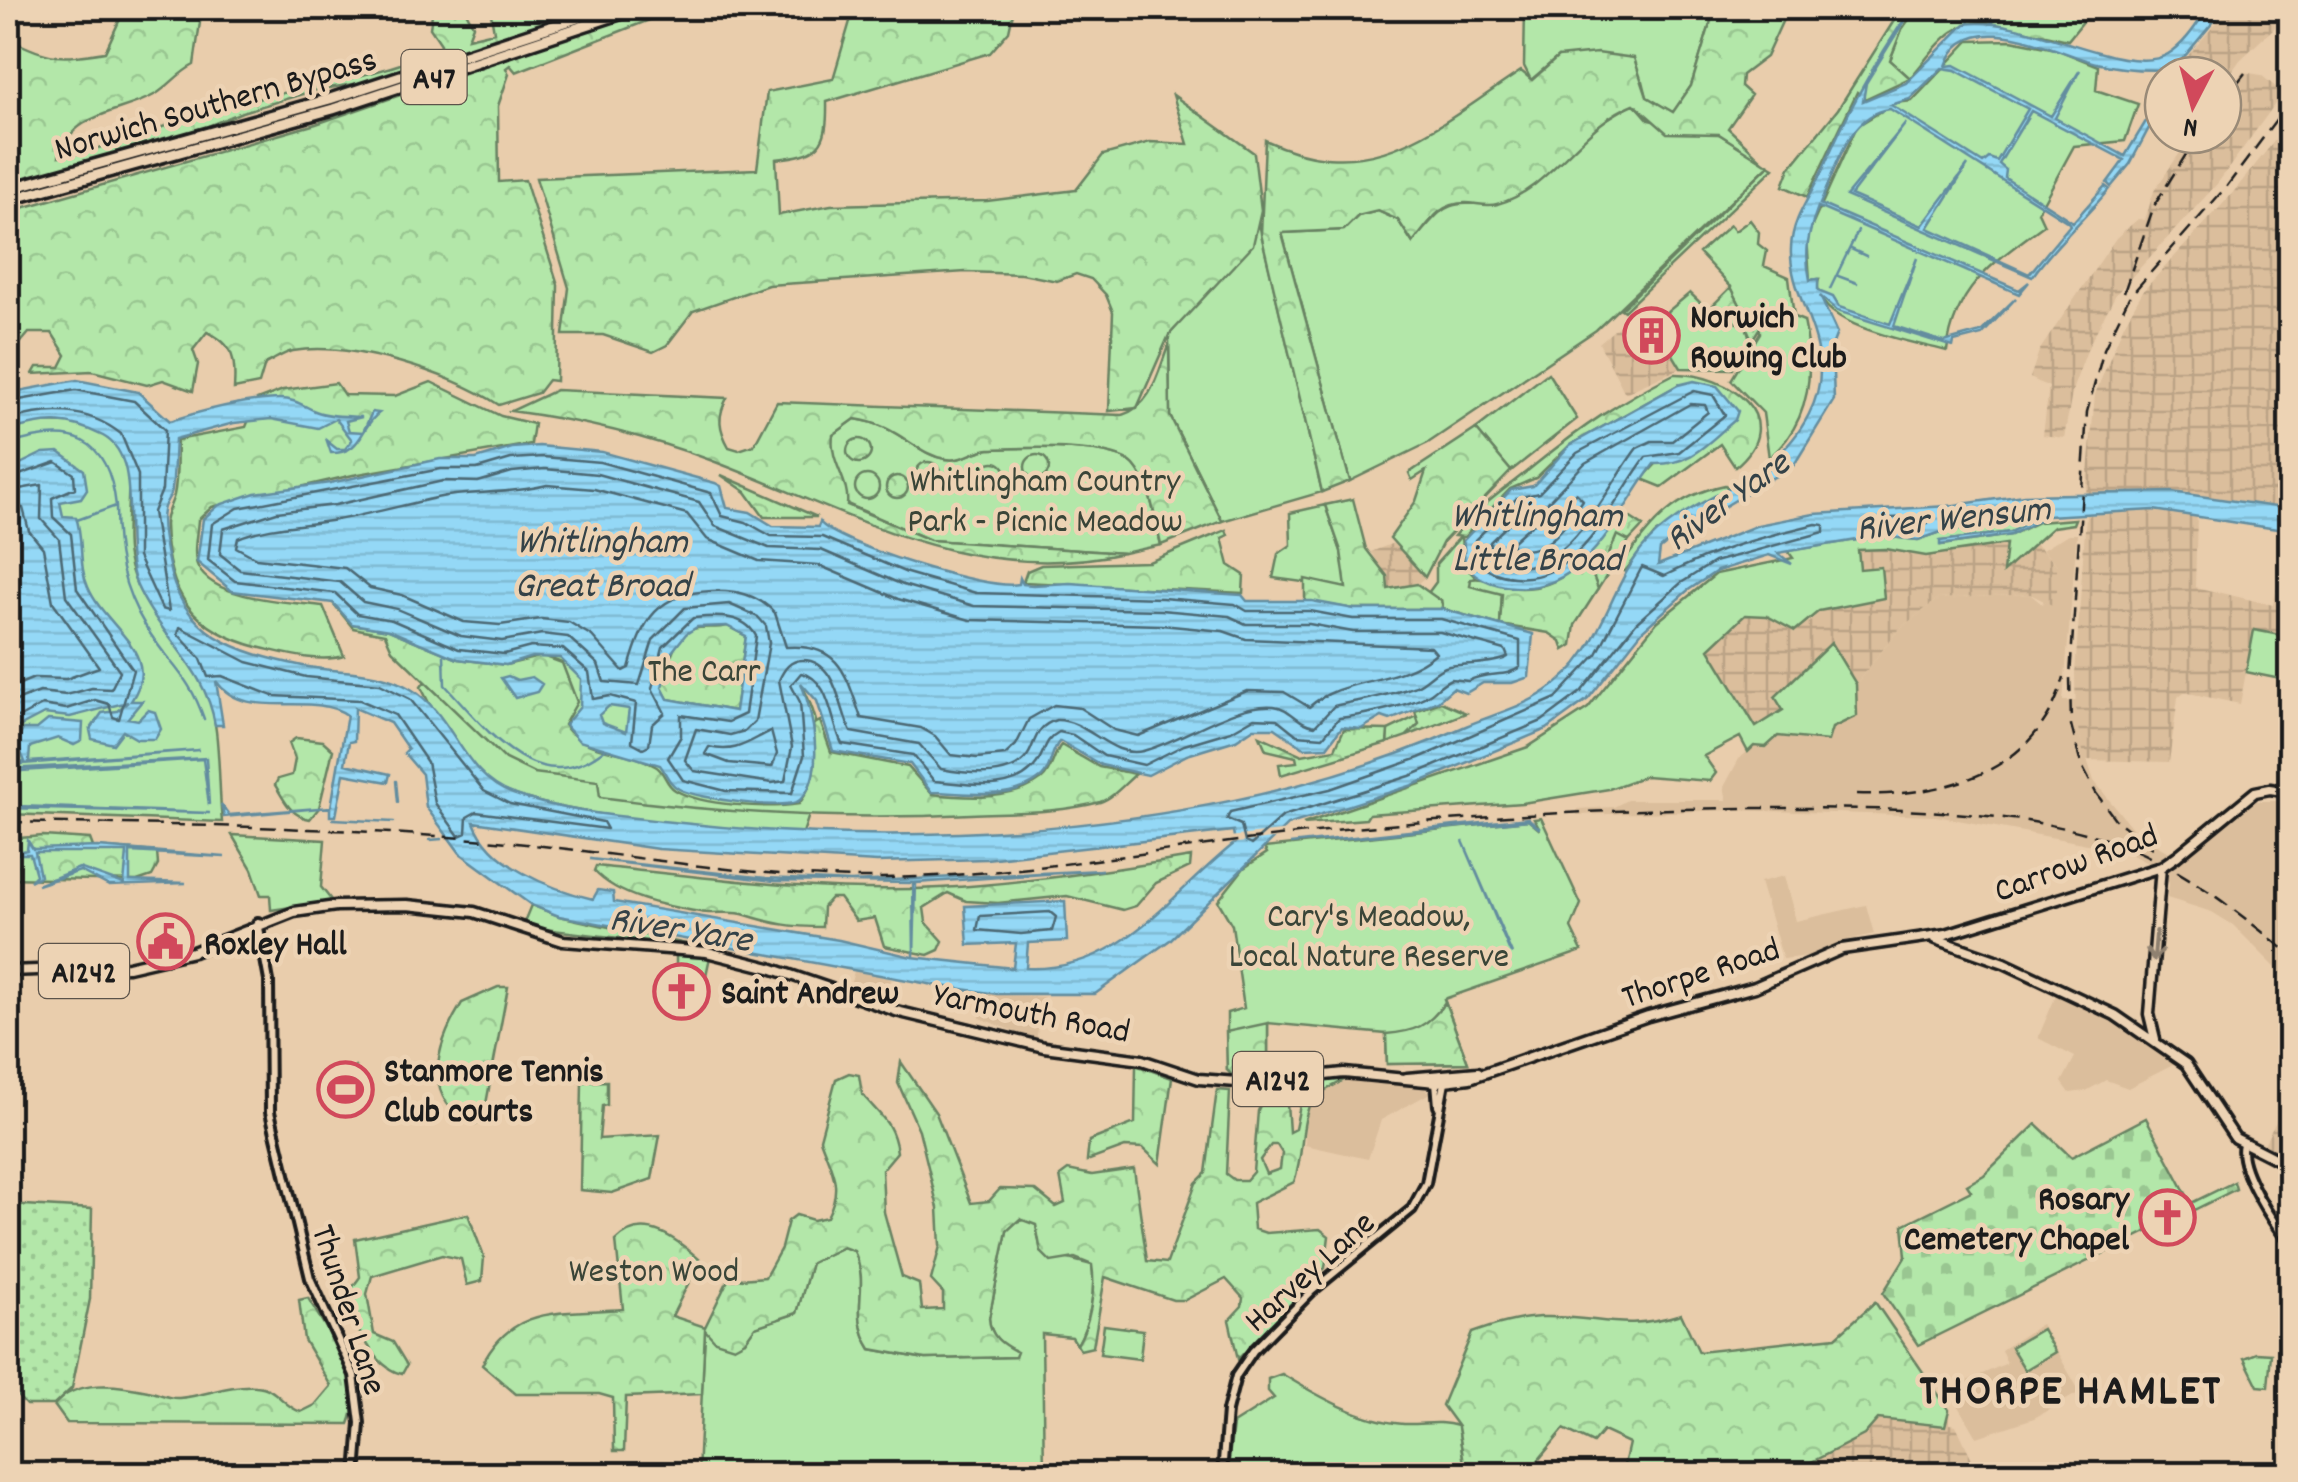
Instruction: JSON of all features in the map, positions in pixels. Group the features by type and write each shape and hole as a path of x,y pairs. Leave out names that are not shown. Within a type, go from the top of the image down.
{"highway":[{"name":"Norwich Southern Bypass","path":"8,189 314,104 608,8"},
{"name":"Norwich Southern Bypass","path":"8,200 332,109 638,8"}],"main road":[{"name":"Carrow Road","path":"1976,925 2156,870 2245,798 2270,788 2290,792"},
{"name":"A1242","path":"2156,870 2148,1014 2151,1033 2159,1043"},
{"path":"2138,875 2150,878 2158,886"},
{"name":"Yarmouth Road","path":"8,971 95,970 155,962 209,946 258,922 310,909 360,904 470,912 556,940 707,952 770,968 896,1011 1044,1047 1142,1060 1199,1078 1249,1083 1344,1073 1441,1078"},
{"path":"1970,949 1967,934 1976,925"},
{"name":"Thorpe Road","path":"1441,1078 1487,1071 1666,1010 1755,987 1842,949 1872,942 1932,938 1976,925"},
{"name":"Thorpe Road","path":"1946,934 1970,949"},
{"name":"Thorpe Road","path":"1932,938 1970,949 2083,998 2159,1043 2192,1070 2232,1134 2243,1144 2290,1166"},
{"path":"2132,1026 2144,1026 2148,1014"}],"street":[{"name":"Thunder Lane","path":"258,922 269,981 270,1112 310,1278 354,1375 360,1423 356,1474"},
{"name":"Harvey Lane","path":"1222,1474 1227,1411 1236,1376 1253,1351 1312,1291 1412,1209 1426,1183 1441,1078"},
{"path":"2243,1144 2240,1157 2246,1170 2276,1226 2290,1242"}],"shaded area":[{"path":"2229,8 2277,8 2275,27 2243,57 2189,55"},
{"path":"2243,72 2261,75 2283,93 2243,148"},
{"path":"2290,112 2290,509 2172,492 2086,494 2095,394 2124,324 2143,291 2231,195 2288,124 2284,121"},
{"path":"2178,155 2238,155 2217,184 2116,294 2089,345 2073,388 2064,438 2043,435 2049,387 2030,378 2039,351 2116,238 2138,219 2145,220 2154,191"},
{"path":"1642,306 1681,368 1625,393 1599,343"},
{"path":"2154,510 2197,516 2195,587 2273,605 2278,583 2290,585 2290,637 2254,630 2240,704 2184,692 2178,697 2169,762 2085,760 2076,719 2075,674 2086,515"},
{"path":"2068,534 2077,534 2063,701 2076,701 2080,738 2094,781 2136,833 2182,860 2251,801 2290,801 2290,982 2233,925 2212,912 2167,898 2169,883 2165,872 2130,854 2104,847 1936,816 1734,810 1577,815 1577,809 1614,807 1627,800 1727,800 1724,787 1739,759 1755,745 1770,744 1778,736 1798,737 1832,728 1857,716 1856,684 1898,630 1938,599 2030,594 2042,604 2057,565 2042,550"},
{"path":"1396,542 1425,577 1417,584 1388,589 1387,576 1371,552"},
{"path":"2033,542 2057,565 2057,599 2052,605 2030,594 1938,599 1898,630 1856,684 1832,644 1784,710 1756,727 1709,649 1745,615 1767,616 1786,625 1810,622 1819,611 1832,608 1860,570 1858,550 1886,549 1926,556 2007,544 2003,571"},
{"path":"1784,876 1796,921 1866,905 1874,934 1840,942 1809,956 1783,959 1760,882"},
{"path":"855,968 891,979 885,1004 849,989"},
{"path":"2057,993 2132,1030 2177,1063 2128,1088 2106,1080 2086,1091 2070,1093 2062,1082 2075,1057 2038,1038"},
{"path":"984,994 1044,997 1036,1040 980,1018"},
{"path":"1346,1079 1419,1085 1430,1093 1381,1120 1368,1159 1305,1145 1306,1110 1313,1097"},
{"path":"2290,1095 2290,1160 2262,1148"},
{"path":"2041,1324 2080,1392 2034,1418 1977,1437 1949,1389 2007,1363 2001,1350"},
{"path":"1949,1410 1949,1424 1956,1425 1979,1474 1788,1474 1863,1435 1878,1419 1945,1426"}],"green space":[{"path":"125,8 202,8 194,65 156,94 75,130 59,156 83,153 223,108 359,76 438,50 441,44 430,28 432,14 443,8 464,8 473,25 468,38 494,32 490,8 590,8 373,81 316,90 242,112 165,144 8,187 8,22 10,39 24,46 56,56 78,56 105,52"},
{"path":"653,8 680,8 516,72 510,65 506,68 509,74 498,106 499,182 525,180 558,285 556,381 548,380 538,393 499,405 455,382 400,362 317,349 282,355 265,364 259,384 234,389 231,354 223,342 207,332 193,350 198,364 193,391 163,380 147,385 92,371 33,374 37,367 60,367 66,355 52,333 29,333 12,353 8,369 8,212 316,124"},
{"path":"854,8 1014,8 1009,31 990,53 827,102 826,130 818,146 776,159 779,215 831,205 987,201 1076,190 1103,155 1150,142 1188,144 1173,95 1254,153 1261,210 1253,245 1169,335 1137,408 1109,411 1113,312 1106,295 1091,279 1076,274 1057,281 1022,274 966,272 768,285 693,311 667,345 653,352 603,335 563,335 569,288 536,178 757,169 767,92 833,79"},
{"path":"1525,8 1715,8 1691,86 1673,113 1647,97 1643,81 1558,57 1531,80 1524,66"},
{"path":"1715,8 1787,11 1766,57 1742,75 1741,86 1751,95 1728,128 1766,164 1719,134 1667,133 1634,104 1598,126 1516,197 1493,205 1448,206 1413,243 1398,220 1378,211 1358,216 1344,230 1282,233 1350,481 1322,492 1261,234 1265,140 1303,154 1338,159 1371,155 1431,131 1521,71 1532,80 1558,57 1597,53 1634,58 1647,97 1673,112 1691,86"},
{"path":"1902,8 1917,8 1902,29 1890,60 1910,78 1865,99 1857,92 1807,197 1783,186 1790,168 1838,109"},
{"path":"1917,8 2016,8 1992,23 1978,22 1955,30 1910,78 1890,60 1902,29"},
{"path":"2016,8 2094,8 2068,40 1991,23"},
{"path":"2011,40 2056,49 2098,66 2096,90 2138,104 2125,141 2074,146 2038,212 2044,225 1994,264 1968,293 1951,329 1947,351 1845,320 1819,295 1819,279 1810,280 1807,237 1857,126 1895,103 1912,101 1969,41"},
{"path":"1634,103 1649,120 1719,134 1769,165 1596,330 1428,443 1350,481 1282,233 1343,230 1358,216 1378,211 1398,220 1412,242 1447,208 1497,204 1592,128"},
{"path":"1769,165 1774,168 1624,311 1621,309"},
{"path":"1750,220 1759,232 1758,244 1767,251 1764,266 1789,277 1794,317 1804,321 1809,359 1801,412 1794,429 1769,458 1763,413 1731,380 1760,333 1759,312 1742,309 1731,287 1699,253 1730,225 1735,231"},
{"path":"1259,224 1322,492 1222,521 1170,416 1169,335 1255,235"},
{"path":"1731,287 1742,309 1759,312 1764,321 1752,340 1746,326 1707,311"},
{"path":"1690,293 1712,314 1746,326 1750,339 1733,369 1681,368 1654,323"},
{"path":"1169,344 1170,416 1222,521 1161,545 1145,482 1124,458 1088,450 1043,448 990,449 946,459 883,427 855,419 833,435 847,505 930,540 1124,553 1067,561 1013,560 911,539 661,443 587,424 511,411 556,390 727,398 721,429 729,447 739,450 754,445 777,402 1122,415 1148,396"},
{"path":"1548,373 1577,419 1511,471 1476,429"},
{"path":"1674,374 1715,381 1747,402 1756,416 1758,432 1751,449 1735,467 1720,444 1662,487 1642,479 1658,462 1678,385 1570,445 1536,478 1510,489 1464,537 1454,536 1483,506 1570,438 1619,404"},
{"path":"431,382 501,416 534,424 531,444 353,475 212,507 198,520 195,557 207,578 236,593 323,606 344,656 314,658 261,648 237,641 201,620 178,590 167,550 165,521 175,488 177,440 246,427 257,400 283,390 336,383 344,395 395,396"},
{"name":"Whitlingham Country Park - Picnic Meadow","path":"855,419 883,427 946,459 990,449 1043,448 1088,450 1124,458 1145,482 1161,545 1124,553 930,540 847,504 830,453 833,435"},
{"path":"33,423 67,423 100,430 117,445 124,458 128,485 126,543 133,577 151,610 186,654 205,686 216,734 222,822 8,814 8,431"},
{"path":"1476,429 1511,471 1443,542 1425,577 1390,538 1416,501 1426,471 1412,480 1409,473"},
{"path":"859,439 871,451 859,463 847,451"},
{"path":"1037,455 1049,467 1037,479 1025,467"},
{"path":"928,462 940,474 928,486 916,474"},
{"path":"994,462 1006,474 994,486 982,474"},
{"path":"721,475 817,517 764,517 746,492"},
{"path":"867,475 876,478 876,496 867,499 858,496 855,487 858,478"},
{"path":"897,476 905,479 905,495 897,498 889,495 886,487 889,479"},
{"path":"1725,485 1728,488 1655,534 1625,571 1618,569 1663,515 1689,497"},
{"path":"1353,499 1366,549 1387,576 1388,589 1417,584 1441,601 1443,609 1354,609 1305,601 1305,579 1346,588 1341,551 1325,505"},
{"path":"1325,505 1341,551 1347,588 1273,578 1278,554 1291,545 1290,513"},
{"path":"1620,511 1643,526 1629,541 1617,535 1605,564 1593,576 1598,589 1575,625 1572,645 1564,650 1561,641 1549,633 1500,625 1502,594 1470,586 1471,579 1476,578 1529,588 1562,577 1588,555"},
{"path":"2075,519 2073,524 2053,527 2003,572 2006,544 1926,556 1886,549 1858,550 1860,569 1881,567 1884,598 1819,611 1795,631 1767,616 1745,615 1709,649 1756,727 1783,710 1775,697 1831,643 1856,684 1857,716 1832,728 1828,741 1778,736 1766,747 1754,746 1748,752 1740,737 1704,756 1716,773 1710,781 1645,776 1609,789 1522,803 1369,814 1366,819 1303,824 1528,747 1588,708 1657,622 1716,574 1793,558 1788,551 1881,536 1918,540 1944,531 2035,520 2011,532 1941,541 1941,545 2011,535 2038,522"},
{"path":"1226,530 1228,535 1222,538 1229,565 1244,575 1243,593 1023,582 1027,571 1041,565 1149,562"},
{"path":"1617,534 1629,541 1598,589 1593,576 1605,564"},
{"path":"1461,536 1463,564 1476,578 1471,580 1502,594 1500,625 1443,609 1441,601 1428,593 1436,582 1436,564"},
{"path":"333,603 352,624 389,630 458,659 506,665 543,656 562,663 577,702 564,725 573,735 595,747 655,766 675,790 702,800 754,806 799,804 813,776 813,725 820,721 831,752 908,767 932,794 975,797 1018,791 1045,776 1061,745 1099,767 1136,774 1100,802 1020,812 831,816 739,812 600,797 598,781 534,773 505,759 392,650 385,634 353,628"},
{"name":"The Carr","path":"727,626 746,636 735,711 668,699 661,687 680,640 693,629"},
{"path":"2254,630 2290,637 2290,681 2246,672"},
{"path":"444,655 560,658 801,683 820,740 819,775 803,833 597,814 554,806 493,785 461,754 421,687"},
{"path":"1441,702 1466,713 1407,736 1419,724 1415,711"},
{"path":"1417,716 1419,724 1407,736 1387,743 1388,730"},
{"path":"1344,729 1388,730 1387,743 1281,775 1279,764 1297,762 1296,757 1266,750 1260,736 1302,755 1335,749"},
{"path":"296,738 323,741 333,750 319,808 310,819 293,811 275,785 278,779 292,775 295,759 289,743"},
{"name":"Cary's Meadow, Local Nature Reserve","path":"1541,818 1581,904 1571,928 1582,951 1444,999 1468,1063 1387,1064 1386,1034 1268,1023 1268,1076 1234,1077 1227,1070 1227,1013 1244,1008 1232,925 1218,901 1244,868 1267,853 1264,848 1528,820 1540,830 1534,819"},
{"path":"232,835 325,840 321,887 332,901 271,910 270,895 261,895 252,869"},
{"path":"8,839 90,839 93,847 157,852 158,865 152,876 137,881 8,878"},
{"path":"1191,857 1190,867 1156,883 1136,906 1123,910 1067,896 998,903 966,901 948,893 924,908 926,922 943,941 939,950 928,955 884,946 875,918 856,921 839,898 831,898 823,907 822,927 792,926 741,914 705,913 657,903 616,888 594,871 596,866 768,884 897,889 1034,880"},
{"path":"531,905 559,916 704,948 544,929 524,922"},
{"path":"676,952 710,957 698,1012 663,1007 666,986 676,982"},
{"path":"498,987 508,987 483,1120 475,1124 457,1114 439,1087 440,1054 462,1003"},
{"path":"1445,1002 1468,1063 1387,1064 1386,1034 1420,1026"},
{"path":"1268,1023 1268,1076 1234,1077 1227,1070 1226,1032"},
{"name":"Weston Wood","path":"901,1062 936,1113 971,1203 989,1201 1000,1189 1035,1190 1056,1207 1065,1203 1060,1176 1068,1170 1092,1175 1134,1169 1147,1261 1167,1263 1196,1183 1206,1173 1217,1090 1230,1091 1226,1174 1234,1180 1246,1180 1253,1172 1258,1111 1268,1088 1286,1088 1289,1132 1295,1129 1305,1081 1346,1079 1313,1097 1294,1182 1252,1203 1254,1229 1266,1233 1320,1229 1329,1236 1325,1268 1238,1359 1229,1320 1242,1306 1243,1298 1226,1279 1185,1300 1173,1300 1105,1277 1093,1347 1080,1350 1077,1345 1089,1317 1092,1296 1092,1265 1075,1258 1051,1262 1041,1252 1036,1225 1020,1219 1007,1231 989,1318 994,1335 1017,1352 1015,1357 925,1359 871,1349 861,1323 859,1264 854,1251 843,1247 811,1263 797,1313 755,1327 745,1341 734,1347 715,1341 705,1330 702,1394 626,1397 624,1451 614,1451 613,1398 599,1394 516,1394 482,1365 495,1345 525,1321 561,1313 623,1309 616,1241 638,1229 660,1232 700,1260 672,1316 705,1327 728,1280 765,1277 781,1248 788,1221 796,1215 813,1220 827,1217 835,1186 820,1139 836,1079 849,1073 859,1075 862,1094 885,1120 895,1142 897,1152 882,1170 884,1212 902,1277 919,1284 922,1310 943,1309 943,1293 931,1280 940,1246 938,1208 919,1130 898,1083","holes":["1271,1145 1277,1145 1282,1153 1280,1169 1266,1174 1260,1160"]},
{"path":"1136,1065 1172,1078 1160,1164 1143,1148 1125,1147 1087,1161 1089,1141 1135,1123"},
{"name":"Stanmore Tennis Club courts","path":"355,1067 363,1103 334,1109 327,1074"},
{"path":"607,1081 607,1105 602,1106 599,1139 660,1135 652,1179 612,1193 580,1190 582,1082"},
{"path":"2146,1118 2191,1203 2234,1182 2236,1189 2176,1219 2181,1231 2166,1240 2159,1226 1918,1345 1883,1293 1906,1256 1903,1225 1971,1191 1967,1185 1984,1175 2036,1124 2071,1157"},
{"path":"8,1204 92,1209 90,1299 72,1388 54,1405 26,1405 8,1386"},
{"path":"468,1214 484,1257 482,1281 467,1285 461,1259 442,1255 372,1276 367,1294 374,1334 393,1342 407,1365 402,1374 391,1370 373,1353 334,1300 337,1289 352,1288 360,1277 355,1239"},
{"path":"1027,1219 1036,1225 1041,1252 1092,1265 1093,1275 1091,1306 1077,1345 1072,1337 1042,1334 1044,1474 698,1474 705,1328 745,1341 754,1327 797,1313 811,1262 843,1247 854,1251 859,1264 861,1323 871,1349 925,1359 1015,1357 1014,1350 996,1338 989,1318 1007,1231 1012,1223"},
{"path":"308,1298 349,1375 353,1408 349,1424 67,1423 54,1405 85,1387 110,1385 175,1398 256,1386 269,1390 301,1412 315,1405 331,1386 304,1340 299,1300"},
{"path":"1875,1302 1949,1410 1945,1426 1878,1419 1864,1435 1788,1474 1622,1474 1629,1443 1603,1431 1593,1443 1564,1429 1527,1474 1466,1474 1458,1427 1442,1405 1472,1333 1506,1322 1561,1317 1625,1323 1681,1314 1699,1352 1836,1337"},
{"path":"1104,1325 1143,1330 1140,1359 1100,1354"},
{"path":"2042,1329 2055,1352 2025,1370 2011,1347"},
{"path":"2256,1353 2271,1354 2268,1387 2258,1386 2244,1358"},
{"path":"1282,1374 1325,1399 1372,1418 1404,1424 1458,1426 1466,1474 1227,1474 1233,1424 1274,1398 1268,1391 1268,1379"}],"water":[{"path":"1912,8 1866,83 1863,101 1906,83 1965,24 1989,23 2101,53 2143,59 2143,69 2105,65 2014,37 1992,35 1973,38 1957,47 1946,66 1955,65 2051,116 2080,70 2055,118 2125,156 2143,126 2143,139 2111,187 2107,183 2124,160 2031,111 1999,164 2006,170 2005,178 2073,222 2105,186 2109,189 2032,277 1846,196 1906,123 1851,195 1922,226 1968,165 1928,228 2029,274 2070,225 1890,109 1863,121 1845,146 1820,204 2019,290 2029,282 2019,294 1818,207 1808,243 1810,280 1818,279 1818,291 1833,297 1839,307 1890,324 1917,258 1894,326 1944,342 1981,332 2016,298 1982,335 1954,342 1953,347 1837,311 1820,296 1837,333 1832,346 1834,400 1794,465 1712,514 1719,517 1681,533 1660,549 1658,565 1758,525 1814,514 1948,506 2024,495 2172,492 2290,509 2290,531 2154,510 2047,516 2011,535 1940,545 1940,541 2011,532 2036,518 1944,531 1918,540 1881,536 1778,553 1792,564 1769,555 1717,571 1687,591 1643,630 1588,699 1547,729 1413,785 1287,825 1170,940 1095,994 997,994 934,985 559,916 531,905 460,853 426,807 422,774 404,753 408,749 390,723 355,708 354,741 349,742 345,764 390,774 388,782 344,774 336,816 330,816 330,807 347,715 316,705 244,701 216,681 223,725 215,725 202,686 137,586 130,547 128,482 116,447 103,436 68,423 34,424 8,431 8,393 77,380 138,392 170,421 210,409 283,399 326,414 362,417 346,421 349,431 363,432 372,412 379,413 355,444 341,452 331,453 327,441 337,449 345,449 352,440 336,419 318,428 271,419 234,423 175,439 172,489 162,523 175,586 185,607 199,623 235,646 303,666 384,678 411,689 438,713 482,774 513,794 571,809 632,818 770,831 871,834 1076,825 1179,811 1278,790 1375,762 1537,697 1579,661 1641,550 1683,514 1774,459 1793,439 1809,414 1818,390 1820,368 1812,327 1792,268 1795,227 1852,107 1874,67","holes":["1942,68 1955,70 2028,109 1997,161 1989,158 1983,163 1891,105 1910,99","474,822 658,849 877,862 986,859 1233,831 1235,843 1141,927 1089,958 1059,966 1026,968 1028,943 1067,941 1065,901 965,906 968,945 1016,943 1013,968 912,957 839,940 614,902 613,892 598,890 593,899 576,895 541,882 508,863 482,838"]},
{"path":"2208,8 2225,8 2186,55 2164,55 2180,45"},
{"name":"Whitlingham Little Broad","path":"1694,381 1717,386 1738,411 1735,420 1688,457 1654,464 1613,526 1580,564 1539,586 1514,587 1483,579 1466,564 1463,541 1511,490 1533,486 1570,445 1678,385"},
{"name":"Whitlingham Great Broad","path":"539,446 602,452 715,483 721,486 727,508 750,512 773,526 818,527 820,522 881,553 977,580 1019,584 1020,578 1023,584 1033,585 1070,583 1242,595 1247,601 1312,601 1354,609 1442,609 1533,634 1529,677 1512,683 1483,683 1466,693 1453,688 1438,701 1390,720 1382,717 1361,729 1342,727 1327,747 1304,748 1275,728 1254,728 1236,740 1187,755 1148,775 1101,765 1060,741 1042,777 1017,790 989,794 931,792 910,764 833,751 817,701 801,683 813,725 813,774 800,800 761,804 688,793 673,784 660,765 579,741 565,725 580,707 581,679 560,658 532,657 506,665 458,659 389,630 352,624 333,603 232,591 197,562 203,519 219,505 255,493 330,483 440,459 476,459 512,448","holes":["727,626 746,636 735,711 668,699 662,687 671,653 686,634 697,627","609,706 629,709 626,732 602,723 599,715"]},
{"path":"59,452 84,470 87,489 81,498 60,502 63,516 76,517 88,587 128,641 141,669 131,701 142,701 128,718 138,720 148,710 155,712 161,729 155,739 137,739 123,731 113,744 92,739 90,730 102,713 117,711 128,702 70,717 44,714 19,727 11,726 8,719 8,470 43,453"},
{"path":"532,677 542,684 537,692 515,698 501,678 517,680"},
{"path":"48,720 83,723 82,741 74,745 58,738 30,747 29,762 199,750 11,765 8,752 13,763 25,762 17,743 23,729 37,729"},
{"path":"206,758 209,805 203,759 21,771 16,781 18,806 210,813 8,808 14,804 15,773 8,769"},
{"path":"221,804 229,815 325,807 224,817"},
{"path":"1528,818 1540,829 1528,820 1290,844"},
{"path":"28,841 33,849 98,847 225,857 130,852 130,881 186,883 109,886 80,871 37,885 79,868 124,884 127,852 35,852 40,876 30,881 36,875 30,854 8,854 27,850"},
{"path":"1463,841 1512,954 1510,952"},
{"path":"590,859 766,878 851,882 1102,870 916,883 914,956 913,883 774,881"}],"pier":[{"path":"1289,830 1281,838 1228,844 1229,837"}],"waterway":[{"path":"1968,23 1972,8"},
{"path":"1989,24 2012,8"},
{"path":"1830,289 1858,231"},
{"path":"1851,249 1866,256"},
{"path":"1838,276 1857,283"},
{"path":"8,445 68,436 95,450 112,482 116,506 77,520"},
{"path":"116,506 119,554 131,598 154,640 192,691 204,719"},
{"path":"444,655 445,685 478,722 516,754 536,764 558,768 581,764 605,749"},
{"path":"396,781 398,802"},
{"path":"333,819 394,822"},
{"path":"430,840 442,839"}],"railway":[{"path":"2152,848 2115,819 2096,793 2081,764 2071,725 2070,677 2087,412 2104,349 2129,297 2227,186 2290,102"},
{"path":"2124,292 2154,206 2186,155"},
{"path":"1856,794 1922,791 1983,773 2010,757 2032,737 2051,710 2064,677"},
{"path":"8,822 426,835 733,870 881,878 1034,867 1288,835 1480,818 1673,809 1918,811 2041,823 2114,842 2185,876 2290,954"}],"place":[{"name":"Norwich Rowing Club","path":"1651,335"},
{"name":"Roxley Hall","path":"165,942"},
{"name":"Saint Andrew","path":"682,991"},
{"name":"Stanmore Tennis Club courts","path":"345,1089"},
{"name":"Rosary Cemetery Chapel","path":"2168,1217"}],"district":[{"name":"THORPE HAMLET","path":"2071,1387"}],"water label":[{"name":"River Yare","path":"1726,499"},
{"name":"River Wensum","path":"1953,516"},
{"name":"River Yare","path":"681,927"}]}
